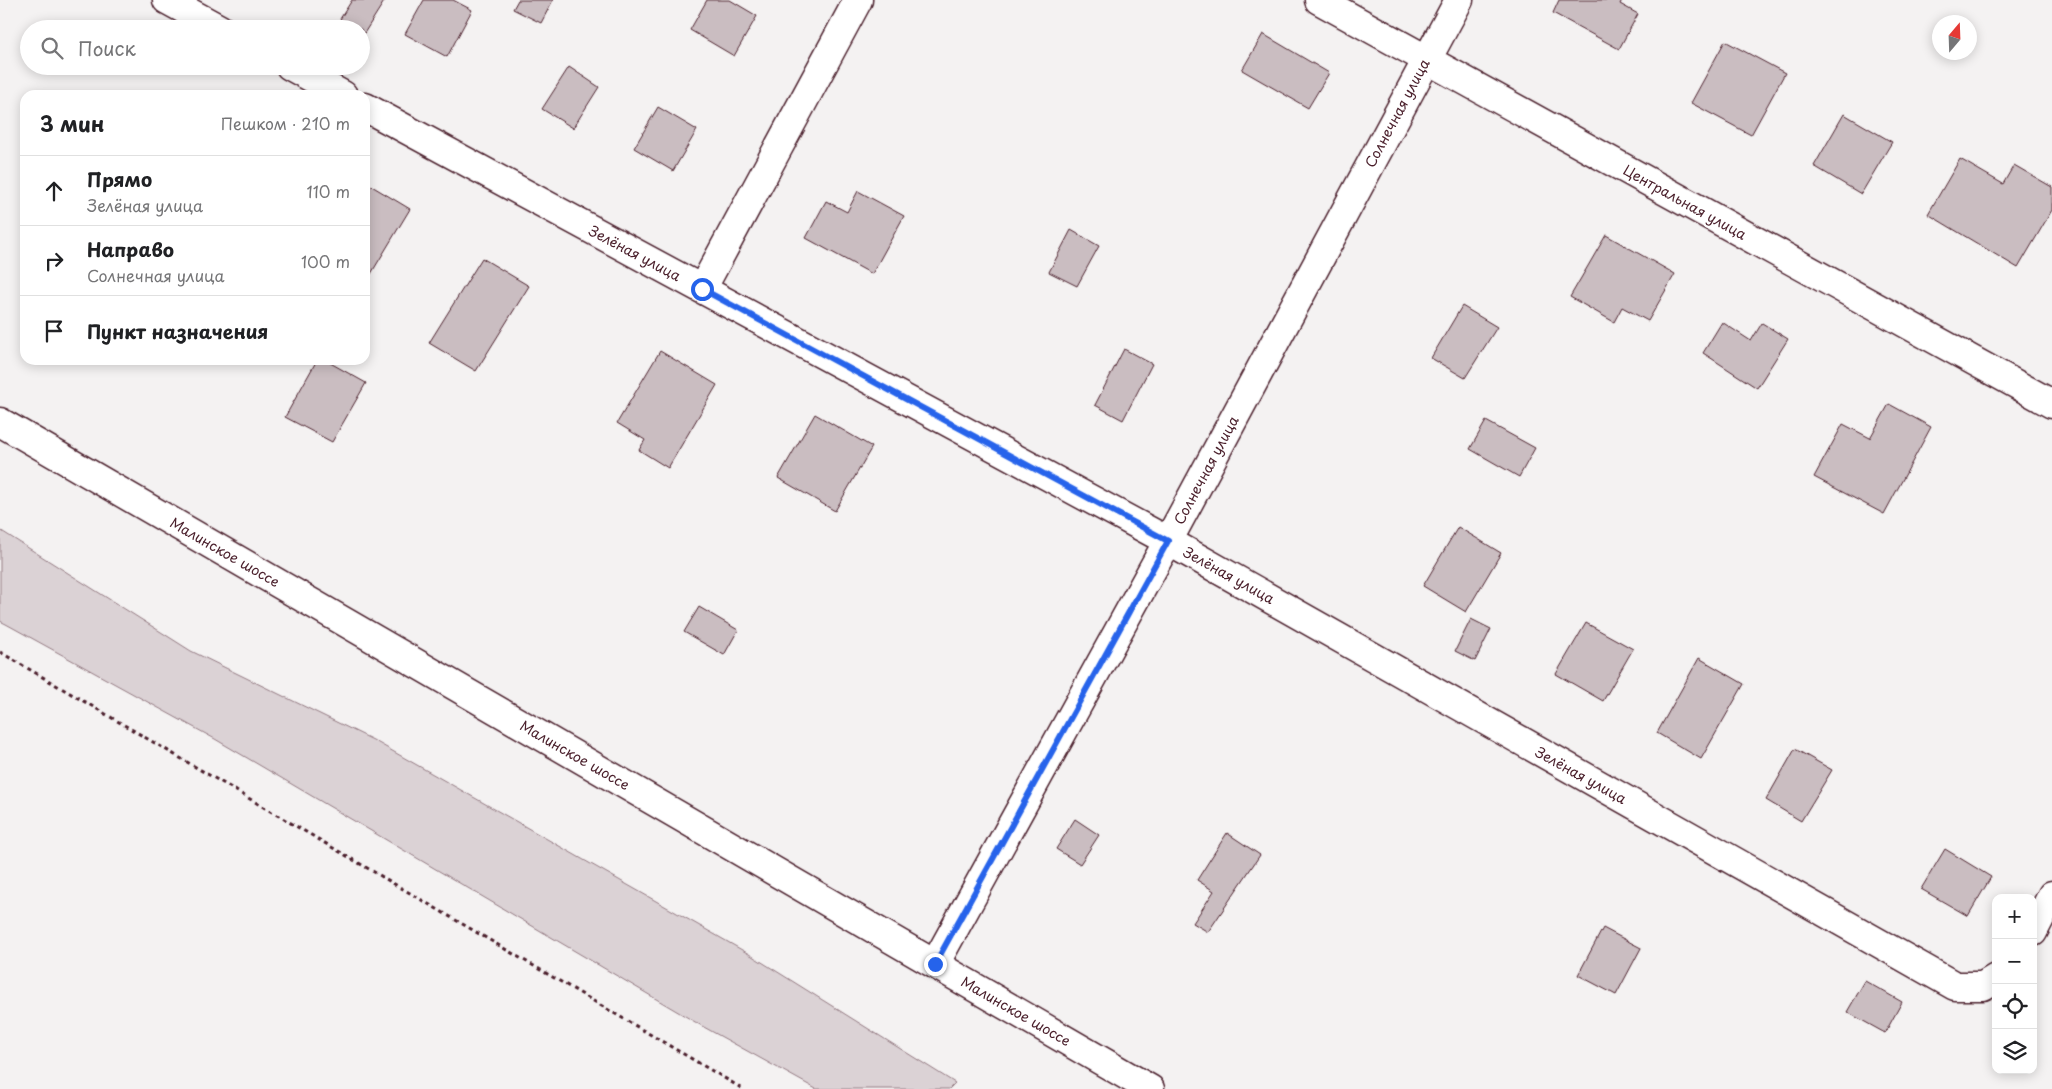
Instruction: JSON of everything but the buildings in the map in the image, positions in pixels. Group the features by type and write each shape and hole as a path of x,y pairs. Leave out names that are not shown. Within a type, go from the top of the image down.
{"street":[{"path":"167,0 204,20"},
{"path":"702,289 858,0"},
{"name":"Центральная улица","path":"1319,0 2052,404"},
{"name":"Солнечная улица","path":"935,964 1168,541 1459,0"},
{"path":"306,75 334,90"},
{"name":"Зелёная улица","path":"370,110 1168,541 1955,986 1989,982"},
{"name":"Малинское шоссе","path":"0,422 1150,1089"},
{"path":"2037,924 2052,895"}],"path":[{"path":"0,652 743,1089"}],"shaded area":[{"path":"0,530 191,651 373,740 749,954 955,1083 949,1089 816,1089 702,1026 215,739 0,621"}],"route":[{"path":"702,289 1168,541 935,964"}]}
